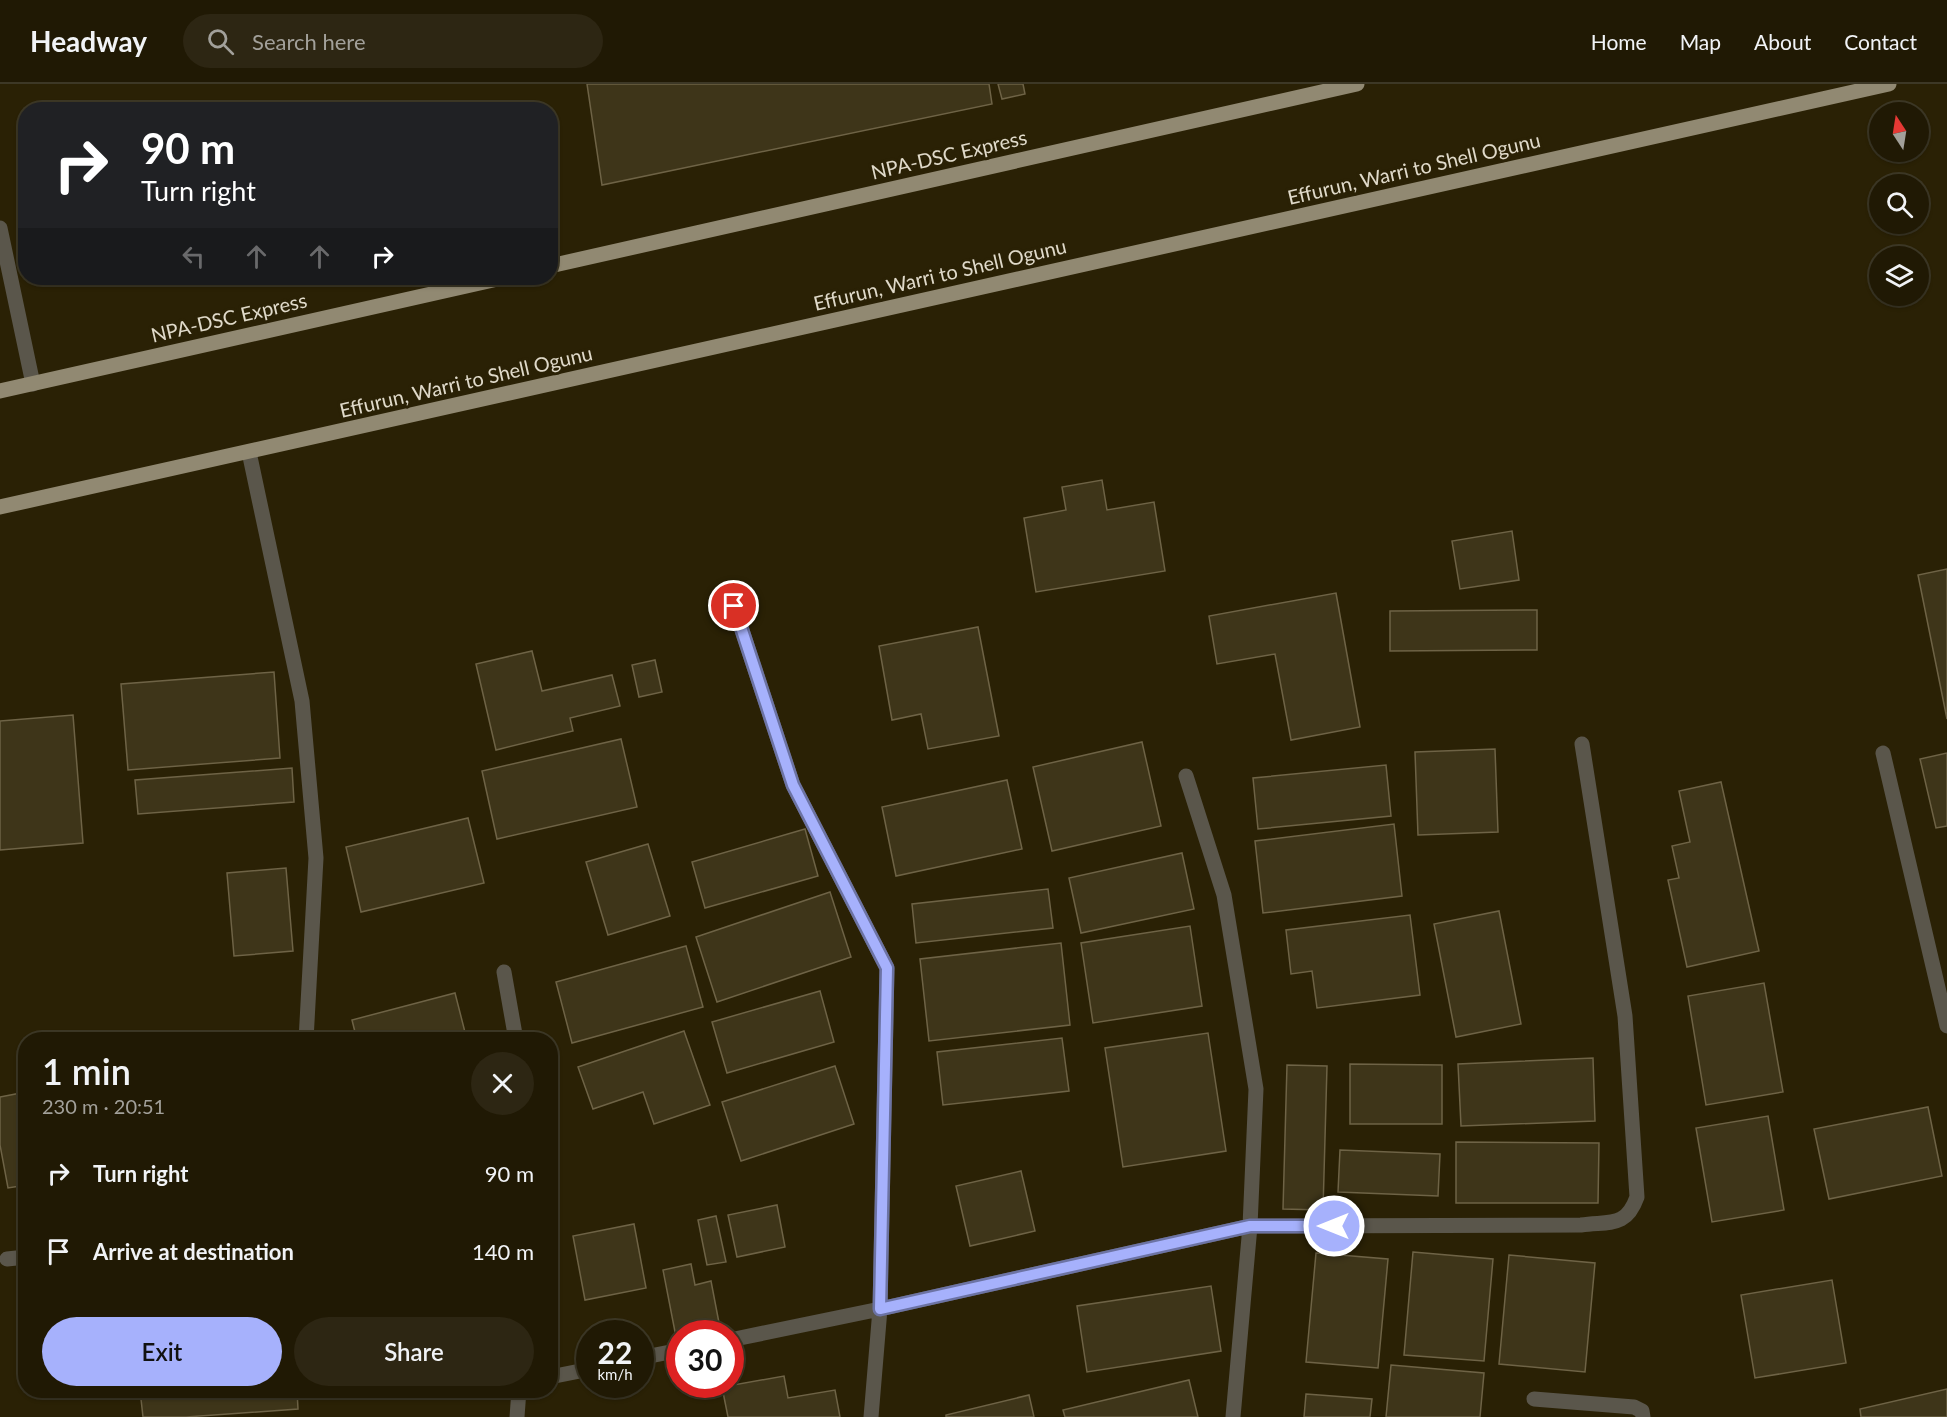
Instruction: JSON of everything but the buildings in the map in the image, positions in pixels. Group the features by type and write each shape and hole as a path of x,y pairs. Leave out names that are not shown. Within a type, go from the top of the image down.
{"main road":[{"name":"NPA-DSC Express","path":"558,264 1357,84"},
{"name":"Effurun, Warri to Shell Ogunu","path":"0,507 1889,84"},
{"name":"NPA-DSC Express","path":"0,391 470,285"}],"street":[{"path":"0,228 33,384"},
{"path":"249,452 302,701 315,858 306,1032"},
{"path":"734,606 793,785 887,968 880,1309 871,1417"},
{"path":"744,1337 1250,1226 1581,1225 1623,1220 1633,1210 1637,1197 1625,1016 1582,744"},
{"path":"1883,753 1947,1026"},
{"path":"1186,776 1224,895 1256,1089 1250,1226 1233,1417"},
{"path":"504,972 515,1032"},
{"path":"7,1259 18,1258"},
{"path":"558,1375 576,1372"},
{"path":"517,1417 518,1398"},
{"path":"1534,1399 1634,1407 1642,1411 1643,1417"}],"route":[{"path":"734,606 793,785 887,968 880,1309 1250,1226 1334,1226"}]}
